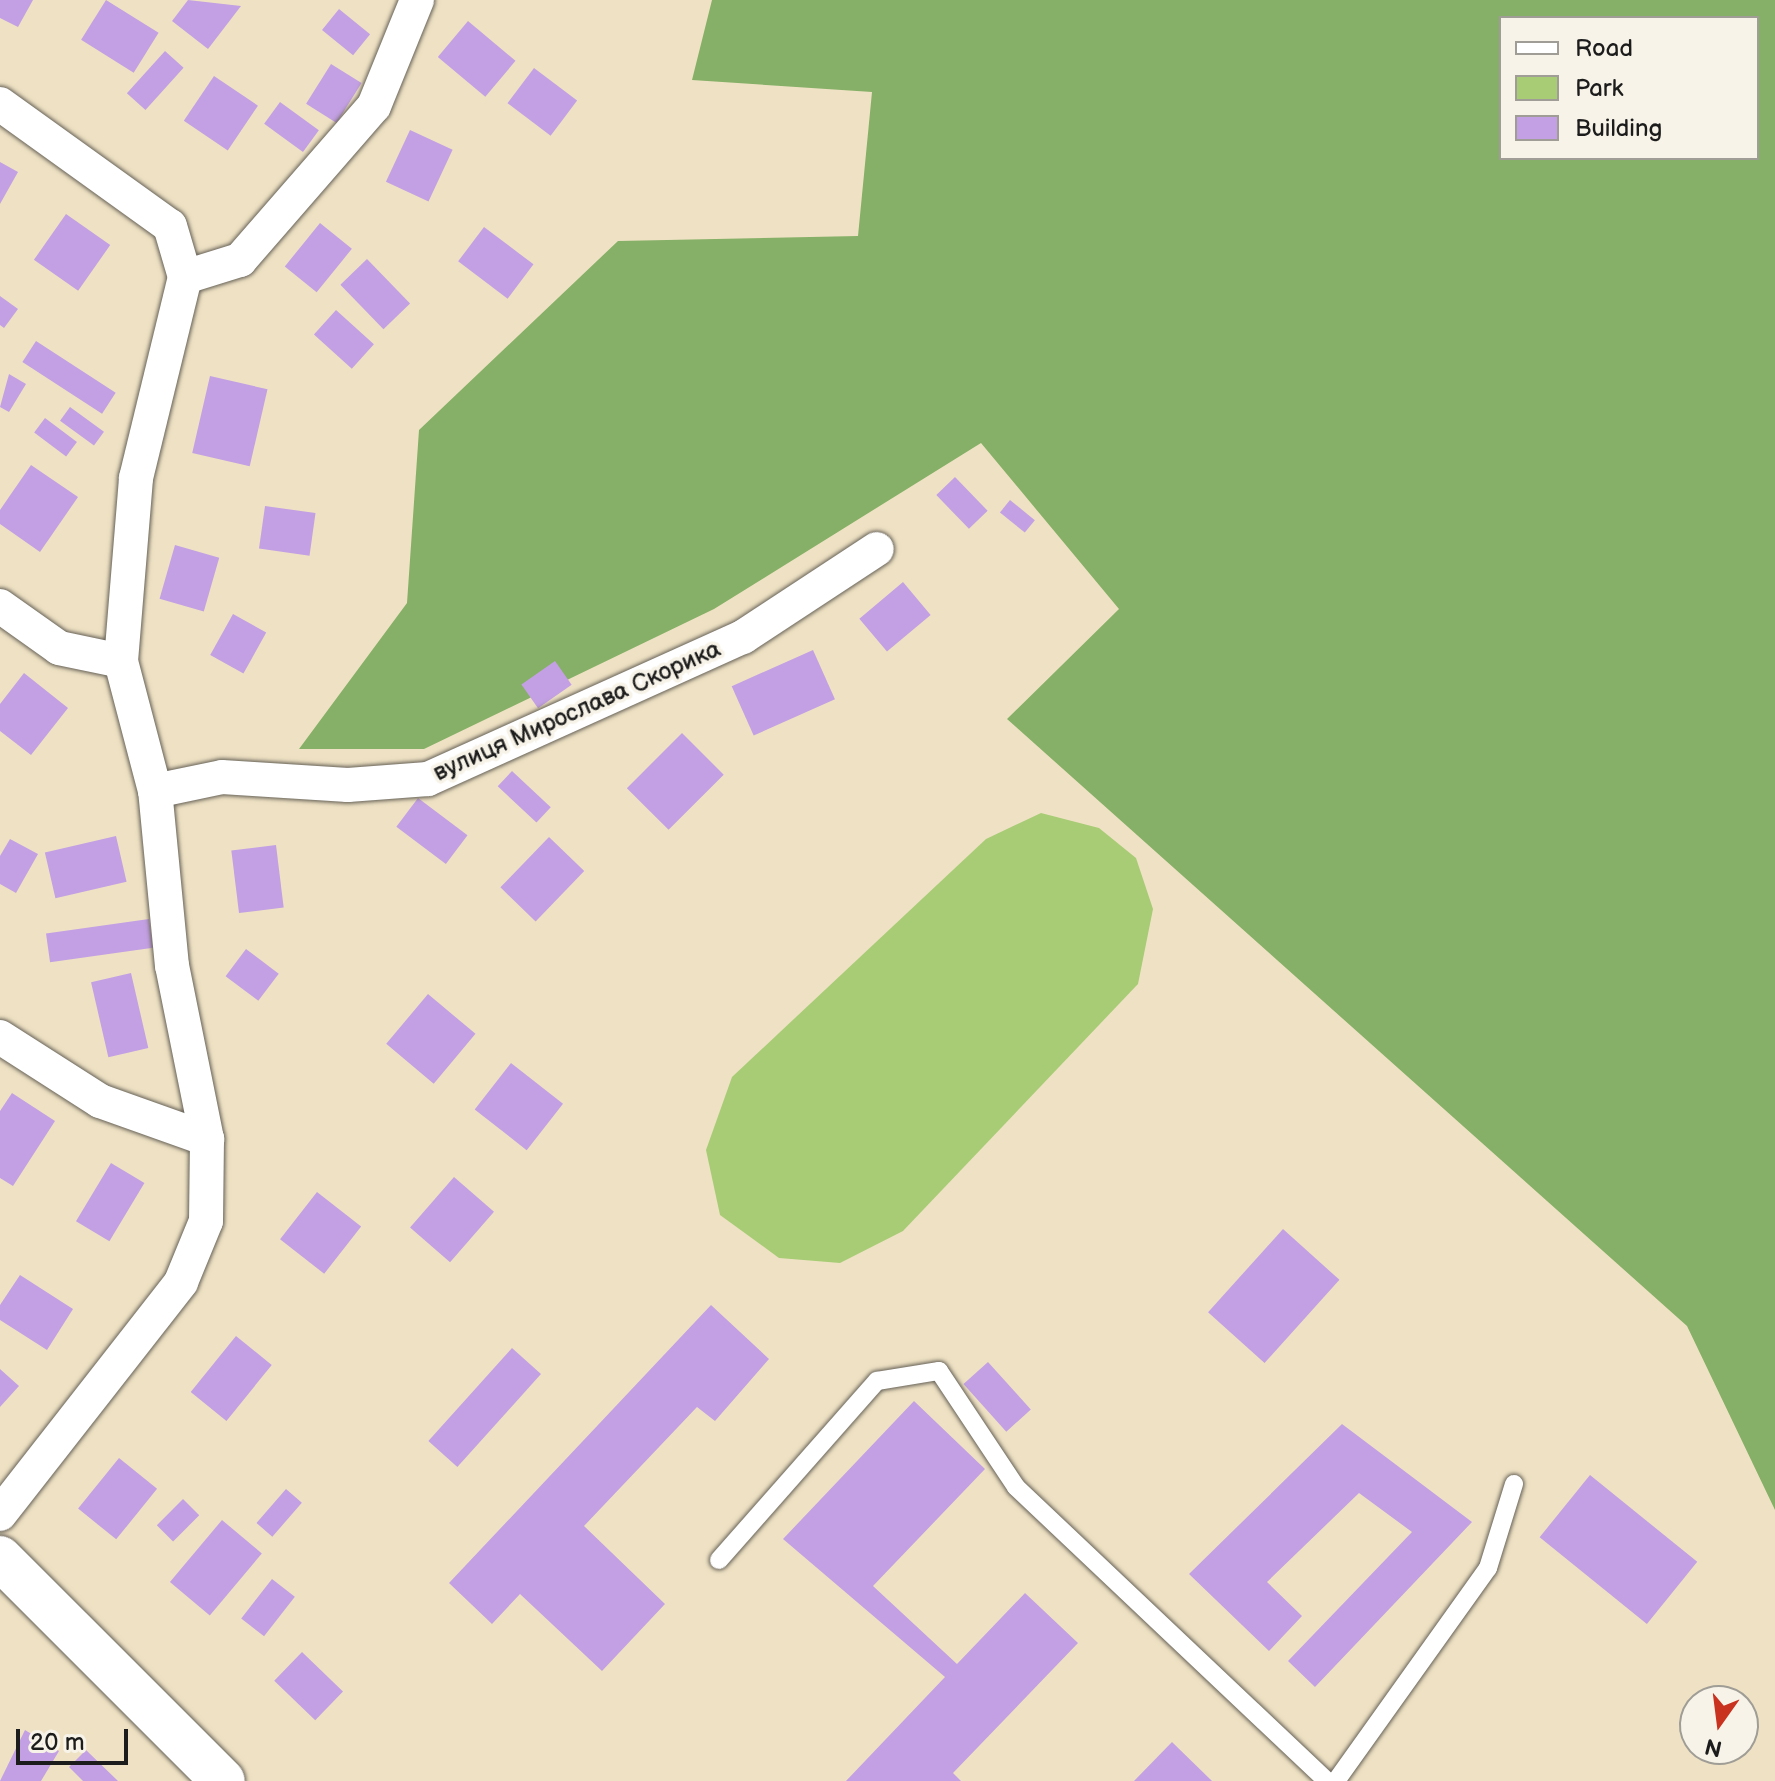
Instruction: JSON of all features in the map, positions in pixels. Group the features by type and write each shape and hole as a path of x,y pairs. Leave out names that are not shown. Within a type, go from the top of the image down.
{"street":[{"path":"185,277 240,260 374,106 417,0"},
{"path":"0,104 170,226 185,277 136,478 121,661 155,791 172,966 207,1139 206,1221 181,1282 0,1514"},
{"name":"вулиця Мирослава Скорика","path":"155,791 222,777 348,785 428,779 743,637 877,549"},
{"path":"0,606 59,648 121,661"},
{"path":"0,1037 100,1101 207,1139"},
{"path":"0,1558 223,1781"}],"lane":[{"path":"719,1560 877,1381 939,1371 1016,1487 1327,1781"},
{"path":"1336,1781 1488,1568 1514,1484"}],"green space":[{"path":"712,0 1775,0 1775,1510 1687,1326 1007,719 1119,609 981,443 714,609 424,749 299,749 407,603 419,430 618,241 858,236 872,92 692,80"},
{"path":"1041,813 1099,828 1136,858 1153,909 1138,984 903,1231 840,1263 779,1258 720,1215 706,1150 732,1077 986,839"}],"building":[{"path":"0,0 33,0 18,27 0,18"},
{"path":"106,0 159,33 134,73 81,40"},
{"path":"188,0 241,6 208,49 172,21"},
{"path":"339,9 370,34 353,55 322,30"},
{"path":"468,21 515,61 485,97 438,57"},
{"path":"165,51 184,68 145,110 127,93"},
{"path":"331,64 362,83 337,123 306,104"},
{"path":"534,68 577,100 551,136 508,103"},
{"path":"214,76 258,106 228,150 184,121"},
{"path":"280,102 319,130 303,152 264,124"},
{"path":"410,130 453,150 429,202 386,182"},
{"path":"0,162 18,172 0,204"},
{"path":"66,214 110,245 78,291 34,260"},
{"path":"320,223 352,249 317,292 285,267"},
{"path":"484,227 534,264 508,299 458,261"},
{"path":"367,259 410,304 383,329 340,285"},
{"path":"0,296 18,309 4,328 0,325"},
{"path":"336,310 374,344 352,369 314,335"},
{"path":"36,341 116,393 102,414 22,362"},
{"path":"9,374 26,384 9,412 0,407"},
{"path":"210,376 267,389 250,466 192,453"},
{"path":"70,407 104,432 94,445 60,421"},
{"path":"45,418 77,442 66,456 34,432"},
{"path":"31,465 78,497 40,552 0,524 0,510"},
{"path":"955,477 988,511 969,529 936,495"},
{"path":"1010,500 1035,520 1025,533 1000,512"},
{"path":"265,506 316,513 310,556 259,549"},
{"path":"175,545 219,558 204,612 160,599"},
{"path":"903,582 931,615 887,652 859,619"},
{"path":"233,614 266,632 243,674 210,655"},
{"path":"813,650 835,699 754,736 732,686"},
{"path":"555,661 572,685 538,708 521,685"},
{"path":"24,673 68,708 31,755 0,731 0,704"},
{"path":"682,733 724,775 669,830 627,788"},
{"path":"512,771 551,807 536,823 498,786"},
{"path":"418,798 468,835 446,864 396,827"},
{"path":"116,836 127,882 55,898 45,852"},
{"path":"549,837 584,871 536,921 500,887"},
{"path":"10,839 38,854 16,893 0,884 0,856"},
{"path":"276,845 284,908 239,913 231,850"},
{"path":"149,919 153,948 50,962 46,933"},
{"path":"246,949 279,974 258,1001 226,976"},
{"path":"131,973 148,1048 108,1057 91,982"},
{"path":"428,994 475,1034 434,1084 386,1044"},
{"path":"511,1063 563,1104 527,1150 475,1109"},
{"path":"12,1093 55,1121 13,1186 0,1178 0,1111"},
{"path":"111,1163 144,1183 109,1241 76,1221"},
{"path":"454,1177 494,1212 450,1262 410,1228"},
{"path":"317,1192 361,1226 324,1274 280,1239"},
{"path":"1283,1229 1339,1280 1265,1363 1208,1312"},
{"path":"20,1275 73,1309 47,1350 0,1320 0,1305"},
{"path":"711,1305 769,1359 715,1421 697,1407 584,1526 665,1604 602,1671 520,1594 492,1624 449,1583"},
{"path":"236,1336 272,1365 226,1421 191,1392"},
{"path":"512,1348 541,1374 457,1467 428,1441"},
{"path":"988,1362 1031,1410 1006,1432 963,1384"},
{"path":"0,1369 19,1386 0,1407"},
{"path":"914,1401 985,1469 873,1586 957,1664 1025,1593 1078,1643 953,1773 961,1781 846,1781 945,1677 783,1539"},
{"path":"1342,1424 1472,1522 1315,1687 1288,1661 1412,1532 1359,1493 1267,1582 1302,1616 1269,1651 1189,1574"},
{"path":"119,1458 157,1489 116,1539 78,1509"},
{"path":"1590,1475 1697,1562 1647,1624 1540,1537"},
{"path":"286,1489 302,1503 272,1537 256,1523"},
{"path":"183,1499 199,1515 173,1541 157,1525"},
{"path":"222,1520 262,1553 210,1615 170,1582"},
{"path":"272,1579 295,1597 264,1636 241,1618"},
{"path":"302,1652 343,1692 315,1720 274,1681"},
{"path":"25,1730 59,1751 41,1781 0,1781"},
{"path":"1172,1742 1212,1781 1134,1781"},
{"path":"86,1750 118,1781 83,1781 69,1767"}]}
